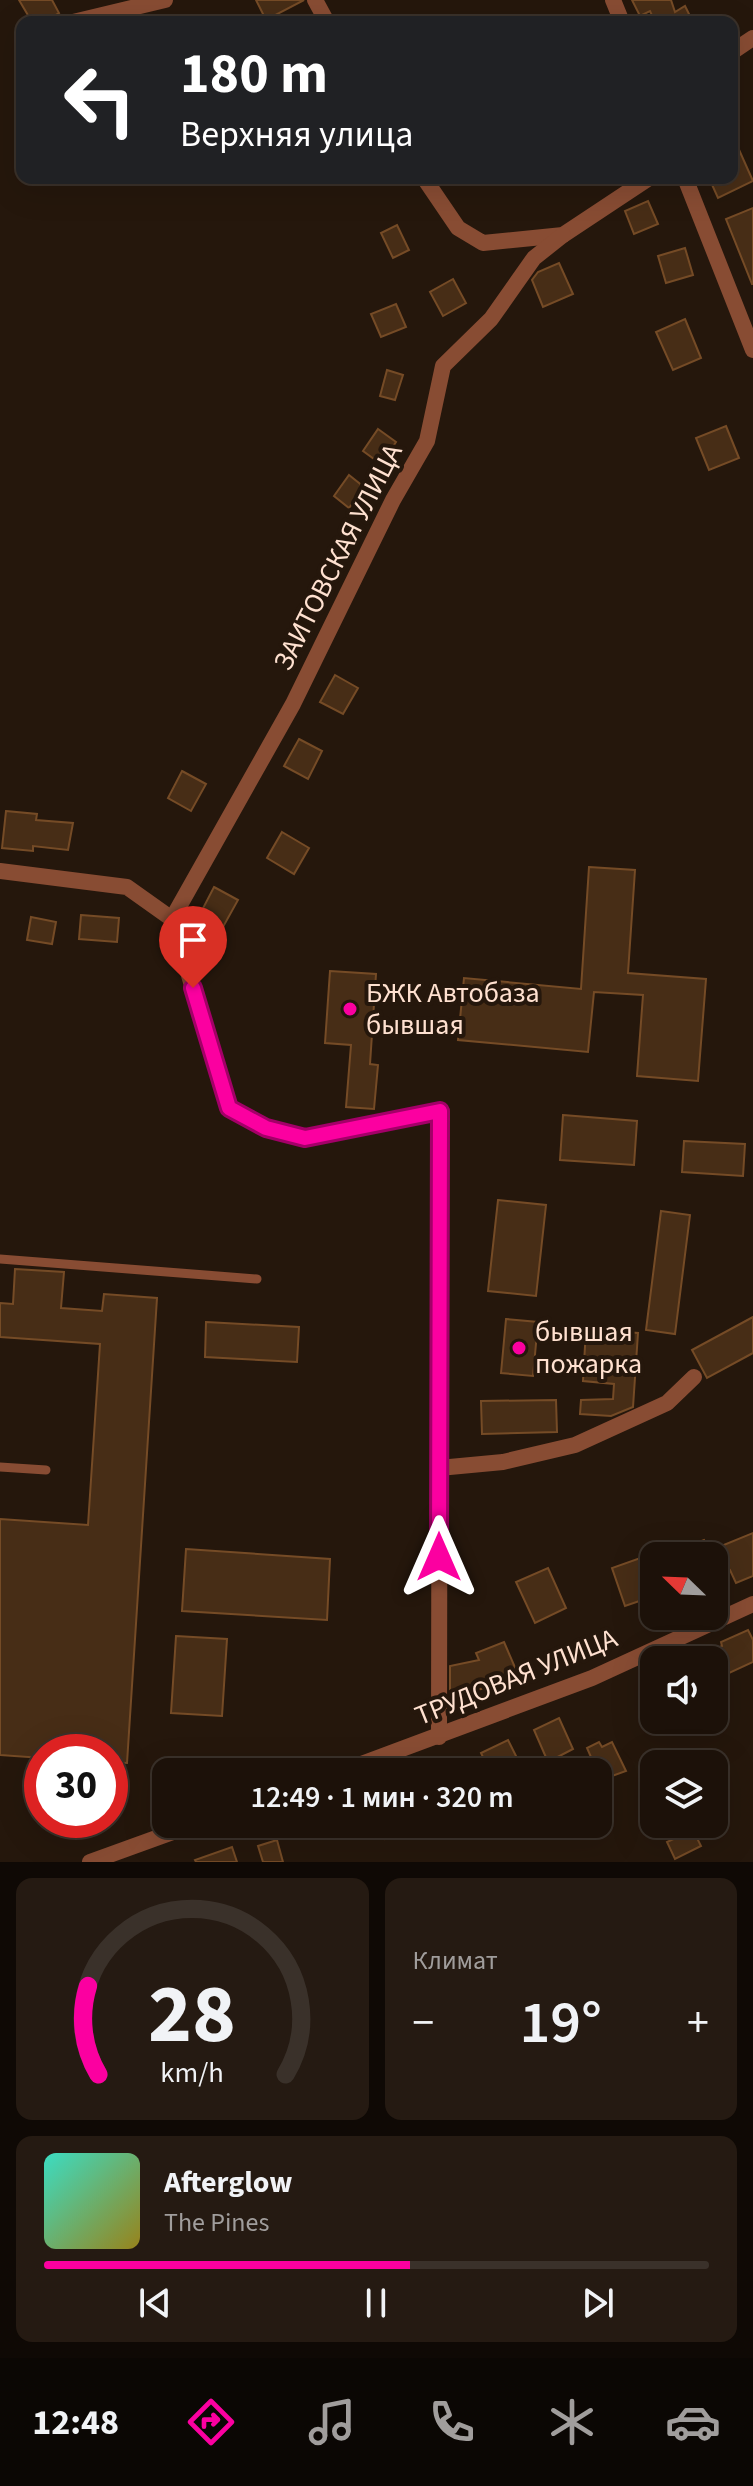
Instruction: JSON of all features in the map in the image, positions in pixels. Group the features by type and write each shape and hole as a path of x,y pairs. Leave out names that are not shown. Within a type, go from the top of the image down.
{"street":[{"path":"98,16 165,0"},
{"name":"ЗАИТОВСКАЯ УЛИЦА","path":"428,184 458,228 483,243 563,235"},
{"name":"ЗАИТОВСКАЯ УЛИЦА","path":"172,919 293,704 393,500 427,441 443,366 491,319 534,258 640,184"},
{"path":"687,184 753,350"},
{"path":"0,871 127,887 172,919 229,1108 266,1128 305,1138 440,1111 439,1737"},
{"path":"439,1468 503,1462 575,1445 667,1403 694,1377"},
{"name":"ТРУДОВАЯ УЛИЦА","path":"380,1758 592,1678 753,1604"},
{"path":"90,1862 156,1838"}],"lane":[{"path":"0,1259 257,1279"},
{"path":"0,1467 46,1470"}],"building":[{"path":"19,0 52,0 59,13 54,16 28,16"},
{"path":"256,0 304,0 274,16 264,16"},
{"path":"632,0 671,0 675,12 685,6 690,16 652,16 650,11 640,16"},
{"path":"738,147 753,181 718,198 712,184 738,184"},
{"path":"648,201 658,224 634,234 625,211"},
{"path":"753,208 753,284 752,284 726,219"},
{"path":"397,225 409,250 393,258 381,233"},
{"path":"685,248 693,275 666,283 658,256"},
{"path":"559,263 573,294 543,307 532,280 538,272"},
{"path":"453,279 466,303 443,316 430,292"},
{"path":"396,304 406,327 381,337 371,314"},
{"path":"685,319 701,358 673,370 656,332"},
{"path":"387,370 403,375 395,400 380,396"},
{"path":"726,426 739,458 709,470 696,438"},
{"path":"378,429 396,442 381,464 363,451"},
{"path":"349,475 364,487 349,508 334,496"},
{"path":"335,675 358,688 343,714 320,702"},
{"path":"299,739 322,751 308,779 284,766"},
{"path":"182,771 206,784 191,811 168,798"},
{"path":"6,811 37,814 36,820 73,823 68,850 33,846 33,851 2,848"},
{"path":"282,832 309,848 294,874 267,858"},
{"path":"589,867 635,870 628,973 706,979 698,1081 637,1076 643,995 594,992 588,1052 458,1040 464,978 581,989"},
{"path":"214,887 238,900 223,927 200,914"},
{"path":"81,915 119,918 117,942 79,939"},
{"path":"31,917 56,922 52,944 27,940"},
{"name":"БЖК Автобаза бывшая","path":"330,971 376,974 370,1064 378,1065 374,1109 346,1107 351,1045 325,1043"},
{"path":"563,1115 637,1121 634,1165 560,1160"},
{"path":"684,1141 745,1144 743,1176 682,1172"},
{"path":"498,1200 546,1205 536,1296 488,1291"},
{"path":"661,1211 690,1215 675,1334 646,1330"},
{"path":"15,1269 64,1272 61,1308 102,1311 104,1294 157,1298 128,1748 128,1734 24,1734 24,1757 0,1755 0,1519 88,1525 100,1344 0,1337 0,1303 13,1304"},
{"path":"753,1317 753,1353 707,1378 692,1350"},
{"name":"бывшая пожарка","path":"506,1319 538,1322 533,1376 501,1373"},
{"path":"206,1322 299,1327 297,1362 205,1357"},
{"path":"586,1329 638,1333 633,1407 611,1416 580,1414 581,1400 613,1399 614,1384 583,1381"},
{"path":"556,1400 557,1432 482,1434 481,1401"},
{"path":"753,1533 753,1576 736,1583 728,1571 728,1543"},
{"path":"186,1549 330,1559 327,1620 182,1611"},
{"path":"640,1558 640,1601 625,1606 612,1568"},
{"path":"548,1568 566,1608 535,1623 516,1582"},
{"path":"748,1630 753,1640 753,1662 728,1674 728,1646 722,1646 721,1642"},
{"path":"176,1636 227,1639 222,1716 171,1713"},
{"path":"504,1642 520,1679 492,1691 490,1687 450,1696 450,1666 479,1660 476,1653"},
{"path":"559,1718 573,1749 556,1758 546,1758 534,1730"},
{"path":"508,1740 517,1758 483,1758 481,1753"},
{"path":"599,1742 602,1747 612,1742 626,1771 612,1776 612,1758 591,1758 587,1748"},
{"path":"676,1838 697,1838 701,1846 675,1859 667,1842"},
{"path":"277,1840 283,1862 263,1862 258,1846"},
{"path":"232,1847 237,1862 195,1860"}],"place":[{"name":"БЖК Автобаза бывшая","path":"350,1009"},
{"name":"бывшая пожарка","path":"519,1348"}],"route":[{"path":"193,988 229,1108 266,1128 305,1138 440,1111 439,1557"}]}
